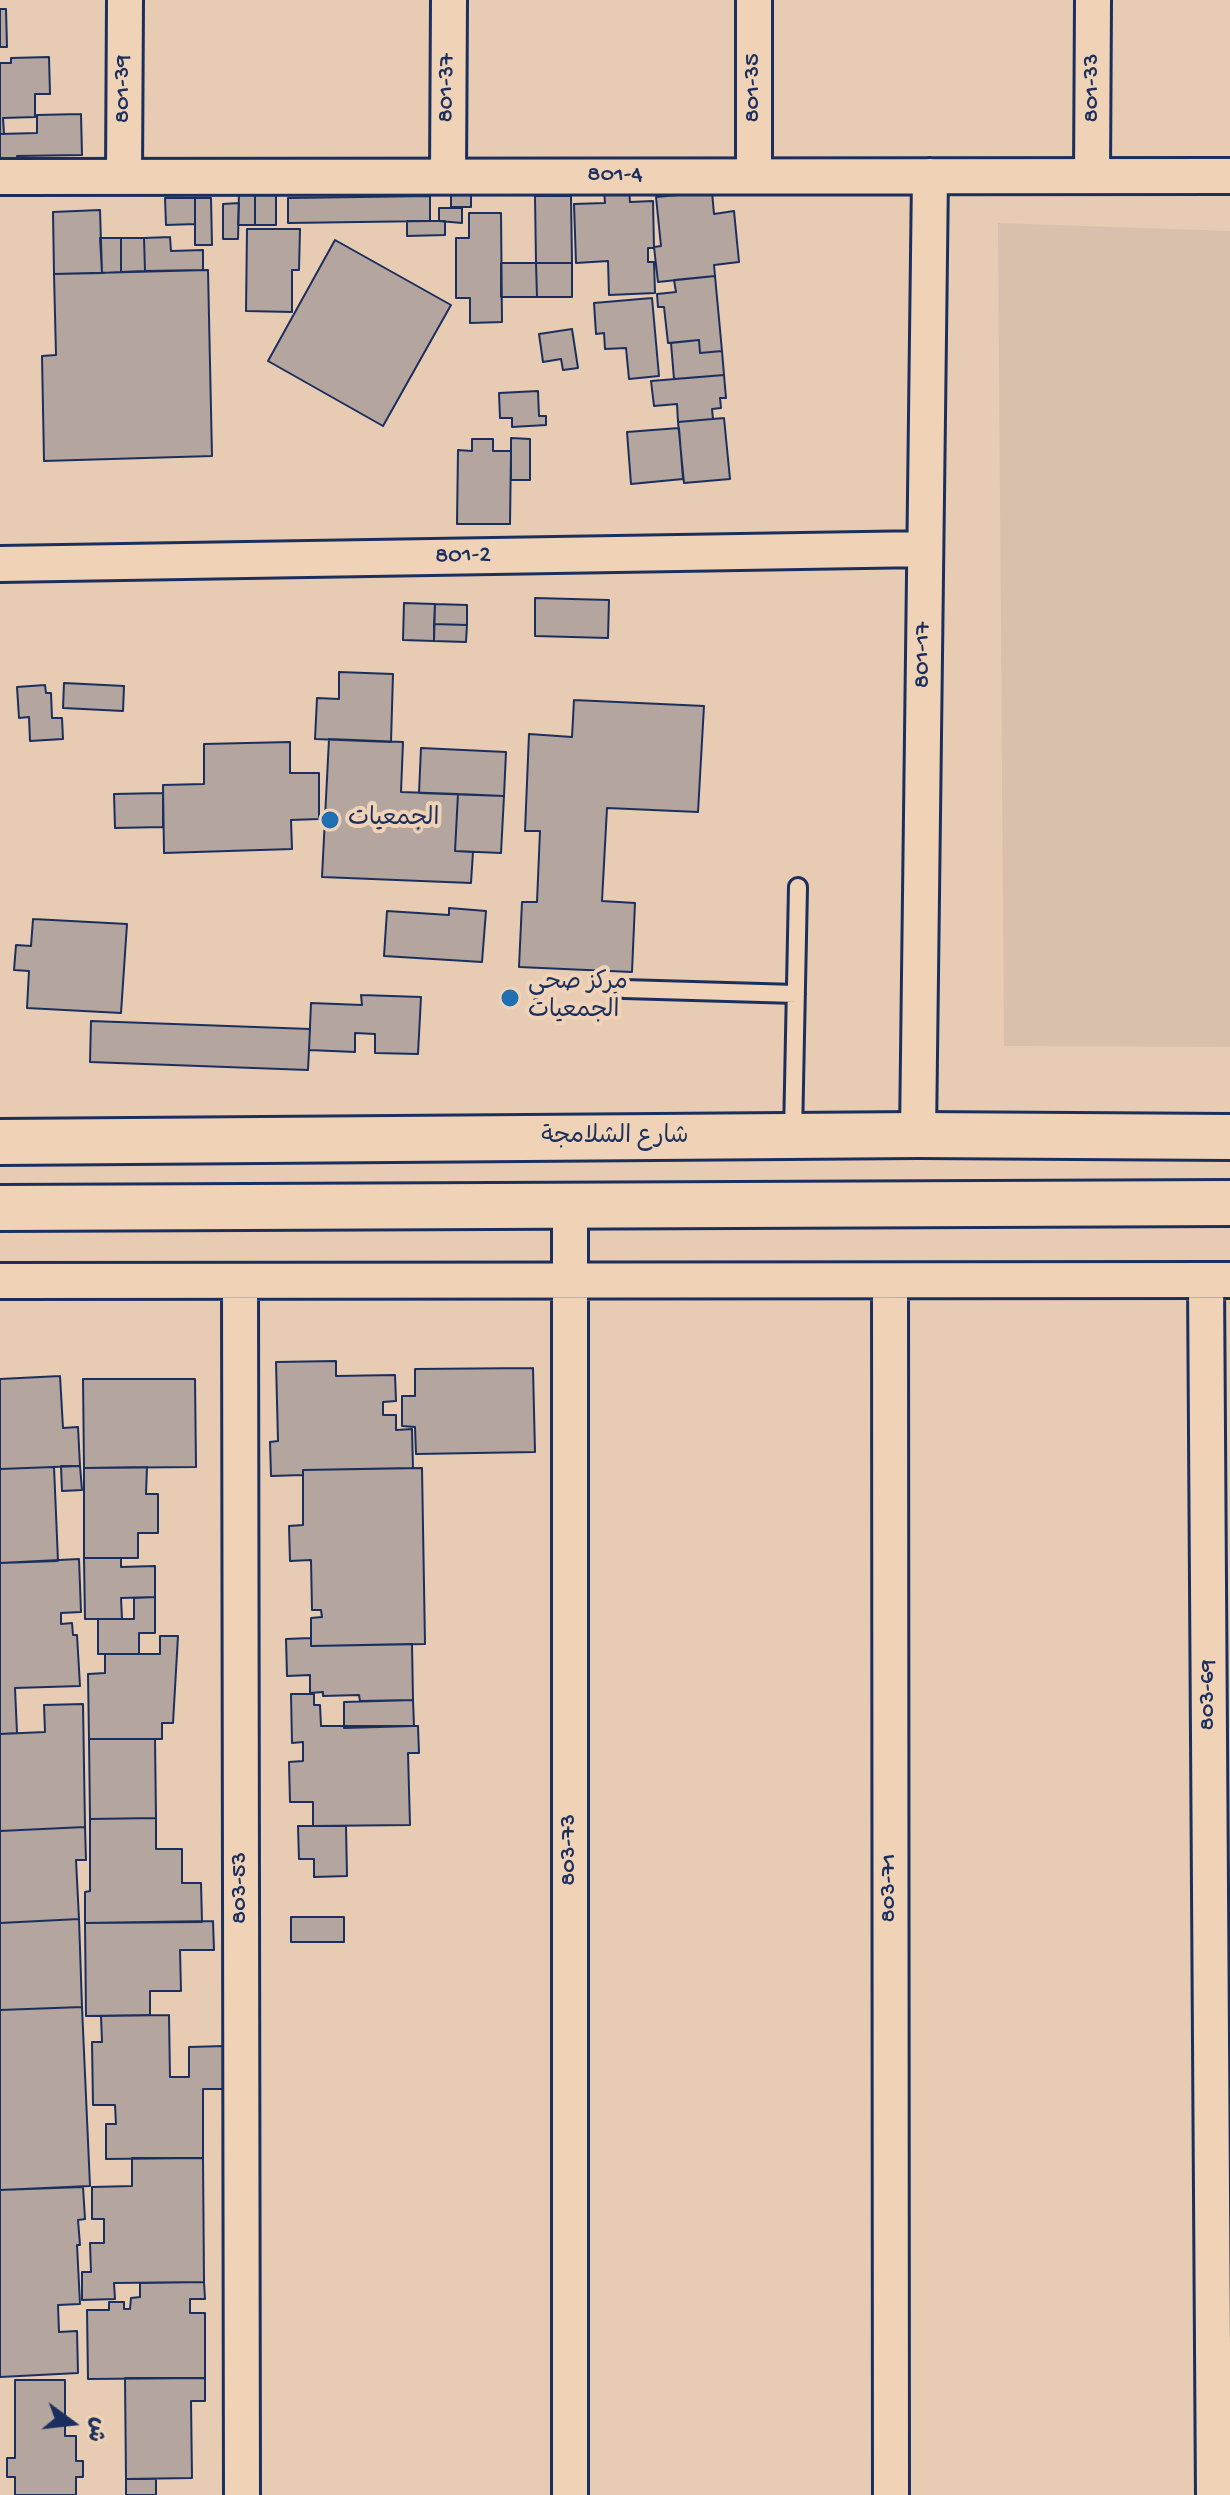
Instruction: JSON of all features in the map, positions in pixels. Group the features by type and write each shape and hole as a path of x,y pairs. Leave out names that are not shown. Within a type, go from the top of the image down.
{"street":[{"name":"801-39","path":"124,177 125,0"},
{"name":"801-37","path":"448,176 449,0"},
{"name":"801-35","path":"754,0 754,176"},
{"name":"801-33","path":"1092,176 1093,0"},
{"name":"801-17","path":"918,1135 930,176"},
{"name":"801-4","path":"0,177 1230,176"},
{"name":"801-2","path":"0,564 925,549"},
{"name":"شارع الشلامجة","path":"0,1142 918,1135 1230,1137"},
{"path":"0,1208 1230,1203"},
{"name":"803-73","path":"570,1205 570,2495"},
{"path":"0,1281 1218,1280"},
{"name":"803-69","path":"1214,2495 1218,1280"},
{"name":"803-53","path":"240,1281 242,2495"},
{"name":"803-71","path":"890,1281 891,2495"}],"lane":[{"path":"793,1136 798,887"},
{"path":"624,989 796,994"}],"shaded area":[{"path":"998,223 1230,231 1230,1047 1004,1046"}],"building":[{"path":"0,9 6,9 7,47 0,47"},
{"path":"49,57 50,94 35,94 35,117 3,118 4,134 0,134 0,63 11,63 11,58"},
{"path":"81,114 82,155 17,156 17,168 0,168 0,134 37,133 37,115"},
{"path":"451,188 471,189 471,207 451,207"},
{"path":"629,189 630,202 653,201 654,248 648,248 648,262 654,262 655,293 609,295 608,261 576,263 574,204 605,203 604,190"},
{"path":"712,192 714,214 734,211 739,262 714,265 715,276 658,282 654,247 661,246 656,197"},
{"path":"239,193 255,194 255,225 238,225"},
{"path":"276,193 276,225 255,225 255,194"},
{"path":"430,196 430,221 288,223 288,198"},
{"path":"535,196 571,196 572,263 536,263"},
{"path":"165,198 195,198 195,224 166,225"},
{"path":"195,198 211,198 212,245 195,245"},
{"path":"239,203 238,239 223,239 223,204"},
{"path":"439,208 462,208 462,223 439,221"},
{"path":"100,210 102,273 54,274 53,212"},
{"path":"469,213 501,213 502,322 470,323 470,298 456,298 456,238 469,238"},
{"path":"407,221 445,221 445,235 407,236"},
{"path":"247,229 300,229 299,270 292,270 292,312 246,311"},
{"path":"170,237 171,251 203,250 203,270 145,271 144,238"},
{"path":"100,238 121,238 121,272 102,273"},
{"path":"121,238 144,238 145,271 121,272"},
{"path":"335,240 451,305 383,426 268,361"},
{"path":"501,263 536,263 537,297 501,297"},
{"path":"536,263 572,263 572,297 537,297"},
{"path":"208,270 212,456 44,461 42,356 56,355 54,274"},
{"path":"715,276 722,351 700,353 699,340 668,343 664,307 658,307 657,294 676,292 674,280"},
{"path":"652,298 659,376 629,379 626,348 605,349 604,333 596,334 594,303"},
{"path":"572,329 578,368 563,370 561,359 543,362 539,334"},
{"path":"699,340 700,353 722,351 724,375 674,379 671,343"},
{"path":"724,375 726,398 720,398 721,408 712,409 713,419 678,422 677,404 654,406 651,381"},
{"path":"538,391 539,416 546,416 546,425 512,427 512,418 500,418 499,393"},
{"path":"724,418 730,479 684,483 678,422"},
{"path":"679,428 683,479 631,484 627,432"},
{"path":"511,438 530,439 530,480 511,480"},
{"path":"472,439 493,439 493,451 511,451 510,524 457,524 458,450 472,451"},
{"path":"535,598 609,600 608,638 535,636"},
{"path":"404,603 435,604 434,641 403,640"},
{"path":"435,604 467,605 467,625 434,624"},
{"path":"434,624 467,625 466,642 434,641"},
{"path":"339,672 393,674 391,742 315,739 317,698 339,699"},
{"path":"64,683 124,686 123,711 63,708"},
{"path":"45,685 46,693 51,693 52,718 62,718 63,739 30,741 29,717 19,718 17,687"},
{"path":"574,700 704,706 698,812 607,808 602,901 635,903 632,972 519,967 522,902 537,902 540,831 525,831 529,734 572,737"},
{"path":"329,739 403,742 401,792 458,794 455,851 473,852 471,883 322,877"},
{"path":"290,742 290,773 319,773 319,819 291,820 292,849 164,853 163,785 204,784 204,744"},
{"path":"421,748 506,752 504,796 419,793"},
{"path":"163,793 163,827 115,828 114,794"},
{"path":"458,794 504,796 501,853 455,851"},
{"path":"449,908 486,911 482,962 384,956 387,911 449,915"},
{"path":"33,919 127,924 121,1013 27,1008 29,971 14,970 16,945 31,946"},
{"path":"361,995 421,997 418,1054 375,1053 375,1034 355,1033 355,1052 309,1050 311,1003 362,1005"},
{"path":"91,1021 310,1029 308,1070 90,1062"},
{"path":"336,1361 336,1376 395,1375 396,1401 383,1402 383,1415 396,1415 396,1430 412,1429 413,1468 303,1470 303,1475 271,1476 270,1442 278,1441 276,1362"},
{"path":"533,1368 535,1452 416,1454 415,1427 402,1426 402,1396 415,1396 415,1369"},
{"path":"60,1376 63,1428 78,1427 80,1466 0,1469 0,1379"},
{"path":"83,1379 195,1379 196,1467 84,1468"},
{"path":"61,1466 80,1466 82,1490 62,1491"},
{"path":"54,1467 58,1561 0,1563 0,1469"},
{"path":"147,1467 146,1494 158,1494 158,1533 138,1533 138,1558 84,1558 84,1468"},
{"path":"422,1468 425,1644 311,1646 311,1618 322,1617 321,1610 312,1610 311,1560 290,1561 289,1526 303,1525 303,1470"},
{"path":"84,1558 121,1558 121,1567 155,1566 155,1597 121,1598 122,1619 85,1619"},
{"path":"79,1559 81,1612 61,1613 61,1624 72,1623 73,1635 77,1635 80,1686 15,1688 17,1733 0,1734 0,1563"},
{"path":"155,1597 155,1633 139,1633 139,1654 98,1654 98,1619 134,1619 134,1598"},
{"path":"160,1636 178,1636 173,1723 162,1723 162,1739 89,1739 88,1674 105,1673 105,1654 160,1654"},
{"path":"311,1638 311,1646 412,1644 413,1700 360,1701 359,1695 323,1696 323,1692 310,1693 310,1675 287,1676 286,1639"},
{"path":"291,1694 314,1694 314,1705 320,1705 321,1726 418,1726 419,1753 408,1753 410,1825 313,1826 313,1802 290,1802 289,1762 303,1761 303,1742 292,1743"},
{"path":"413,1700 414,1726 344,1728 344,1702"},
{"path":"83,1704 85,1827 0,1831 0,1734 45,1732 44,1705"},
{"path":"89,1739 155,1739 156,1818 90,1819"},
{"path":"156,1818 156,1849 182,1849 182,1883 201,1883 202,1922 85,1923 85,1892 90,1891 90,1819"},
{"path":"298,1826 346,1826 347,1876 314,1877 314,1859 299,1859"},
{"path":"85,1827 86,1860 76,1860 79,1919 0,1923 0,1831"},
{"path":"291,1917 344,1917 344,1942 291,1942"},
{"path":"79,1919 82,2007 0,2010 0,1923"},
{"path":"213,1921 214,1950 180,1950 181,1991 150,1991 150,2015 86,2016 85,1923"},
{"path":"82,2007 90,2186 0,2190 0,2010"},
{"path":"169,2015 170,2077 189,2077 189,2047 225,2046 225,2089 203,2089 203,2158 106,2159 106,2124 116,2124 115,2105 93,2105 92,2042 102,2042 101,2016"},
{"path":"132,2158 203,2158 204,2282 114,2283 115,2299 82,2300 82,2272 91,2272 90,2243 104,2243 104,2219 92,2219 92,2187 132,2186"},
{"path":"83,2187 85,2219 78,2220 80,2245 77,2245 80,2304 58,2305 59,2332 77,2331 78,2373 0,2377 0,2190"},
{"path":"204,2282 205,2299 190,2299 190,2313 205,2313 205,2378 88,2379 87,2310 109,2310 109,2302 124,2302 124,2309 130,2309 131,2298 140,2297 140,2283"},
{"path":"125,2378 205,2378 205,2401 191,2401 192,2478 126,2479"},
{"path":"15,2380 65,2380 65,2436 76,2436 76,2461 83,2461 83,2477 76,2477 76,2495 15,2495 15,2477 7,2477 7,2458 15,2458"},
{"path":"126,2479 156,2479 156,2495 126,2495"}],"place":[{"name":"الجمعيات","path":"330,820"},
{"name":"مركز صحي الجمعيات","path":"510,998"}]}
